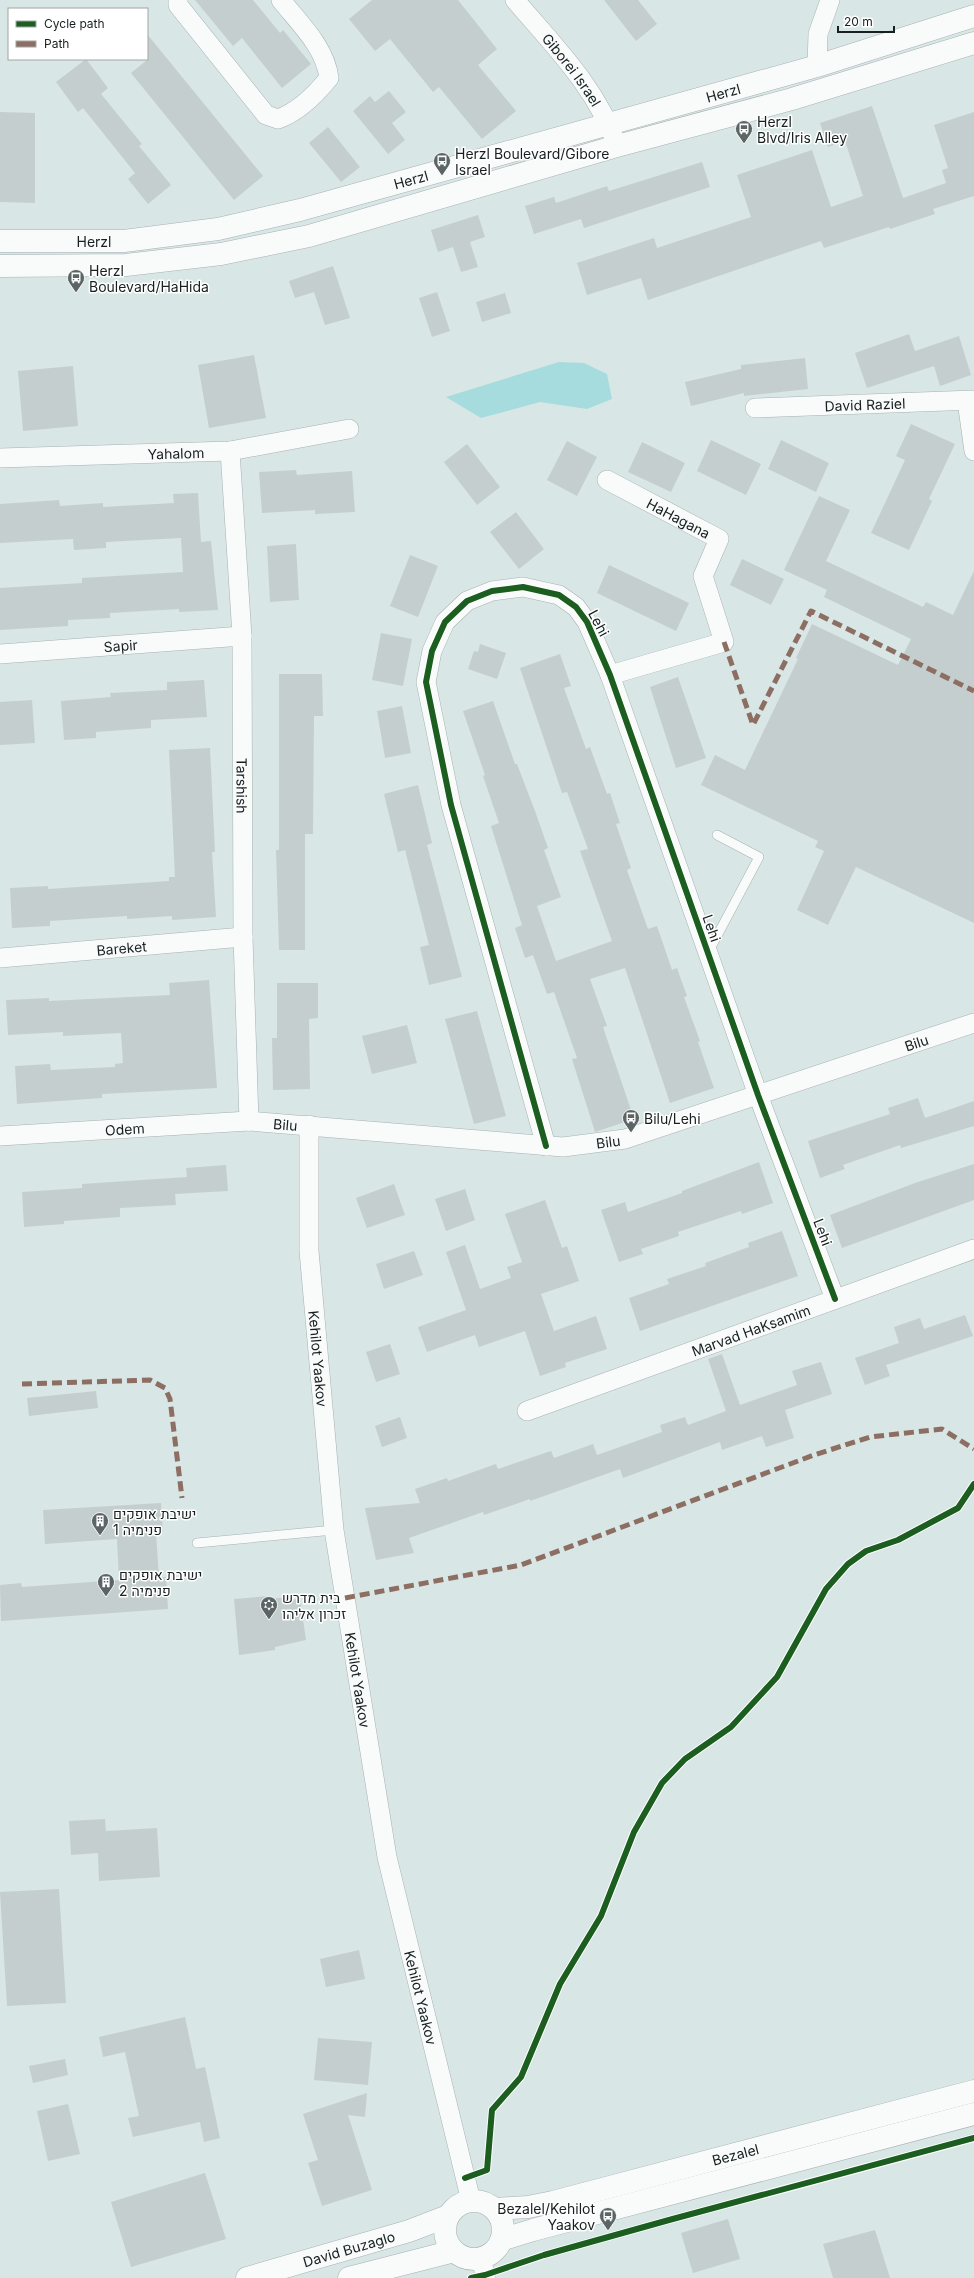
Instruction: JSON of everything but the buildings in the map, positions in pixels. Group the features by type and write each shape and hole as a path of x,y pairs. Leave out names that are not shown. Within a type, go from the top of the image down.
{"main road":[{"name":"Herzl","path":"0,241 124,241 218,229 300,210 818,66 974,16"},
{"name":"Herzl","path":"0,266 126,265 221,254 309,236 617,146 792,99 974,43"},
{"name":"Bezalel","path":"495,2209 528,2207 553,2202 974,2091"},
{"name":"Bezalel","path":"501,2240 533,2230 974,2114"},
{"path":"471,2201 486,2203 495,2209 503,2228 501,2240 484,2268 454,2251 448,2242 445,2232 448,2216 461,2204 471,2201"},
{"name":"David Buzaglo","path":"248,2278 409,2231 448,2216"},
{"name":"David Buzaglo","path":"349,2278 454,2251"}],"street":[{"path":"178,0 178,5 266,114 278,119 290,115 329,78 327,64 316,44 281,0"},
{"name":"Giborei Israel","path":"515,0 584,81 609,124 617,146"},
{"path":"818,66 818,34 830,0"},
{"path":"971,400 974,451"},
{"name":"David Raziel","path":"755,408 971,400"},
{"name":"Yahalom","path":"0,458 230,451 349,429"},
{"name":"Tarshish","path":"230,451 242,636 243,937 249,1121"},
{"name":"HaHagana","path":"607,480 719,539 703,576 724,642 610,675"},
{"name":"Lehi","path":"546,1146 451,805 426,682 432,651 445,622 467,600 492,590 523,587 559,595 576,607 587,622 610,675 758,1095 835,1299"},
{"name":"Sapir","path":"0,654 242,636"},
{"name":"Bareket","path":"0,958 243,937"},
{"name":"Bilu","path":"249,1121 309,1124 563,1147 625,1139 974,1023"},
{"name":"Odem","path":"0,1136 249,1121"},
{"name":"Kehilot Yaakov","path":"309,1124 309,1251 334,1530 387,1857 471,2201"},
{"name":"Marvad HaKsamim","path":"527,1411 974,1249"}],"lane":[{"path":"708,953 759,857 717,835"},
{"path":"197,1543 334,1530"}],"shaded area":[{"path":"559,362 584,363 607,374 612,399 587,409 540,402 481,418 446,397"}],"marked path":[{"path":"724,642 753,725 811,611 974,691"},
{"path":"22,1384 150,1380 165,1388 170,1399 182,1498"},
{"path":"345,1598 521,1565 814,1455 870,1437 942,1429 974,1449"}],"cycle path":[{"path":"546,1146 451,805 426,682 432,651 445,622 467,601 492,591 523,587 559,595 576,607 587,622 610,675 758,1095 835,1299"},
{"path":"465,2178 487,2170 492,2110 521,2077 560,1984 601,1916 634,1832 662,1783 685,1759 731,1727 777,1677 826,1589 848,1564 866,1551 898,1540 958,1508 974,1484"},
{"path":"471,2278 485,2275 544,2255 669,2220 974,2138"}],"place":[{"name":"Herzl Blvd/Iris Alley","path":"744,144"},
{"name":"Herzl Boulevard/Gibore Israel","path":"442,176"},
{"name":"Herzl Boulevard/HaHida","path":"76,293"},
{"name":"Bilu/Lehi","path":"631,1133"},
{"name":"ישיבת אופקים פנימיה 1","path":"100,1536"},
{"name":"ישיבת אופקים פנימיה 2","path":"106,1597"},
{"name":"בית מדרש זכרון אליהו","path":"269,1620"},
{"name":"Bezalel/Kehilot Yaakov","path":"608,2231"}]}
